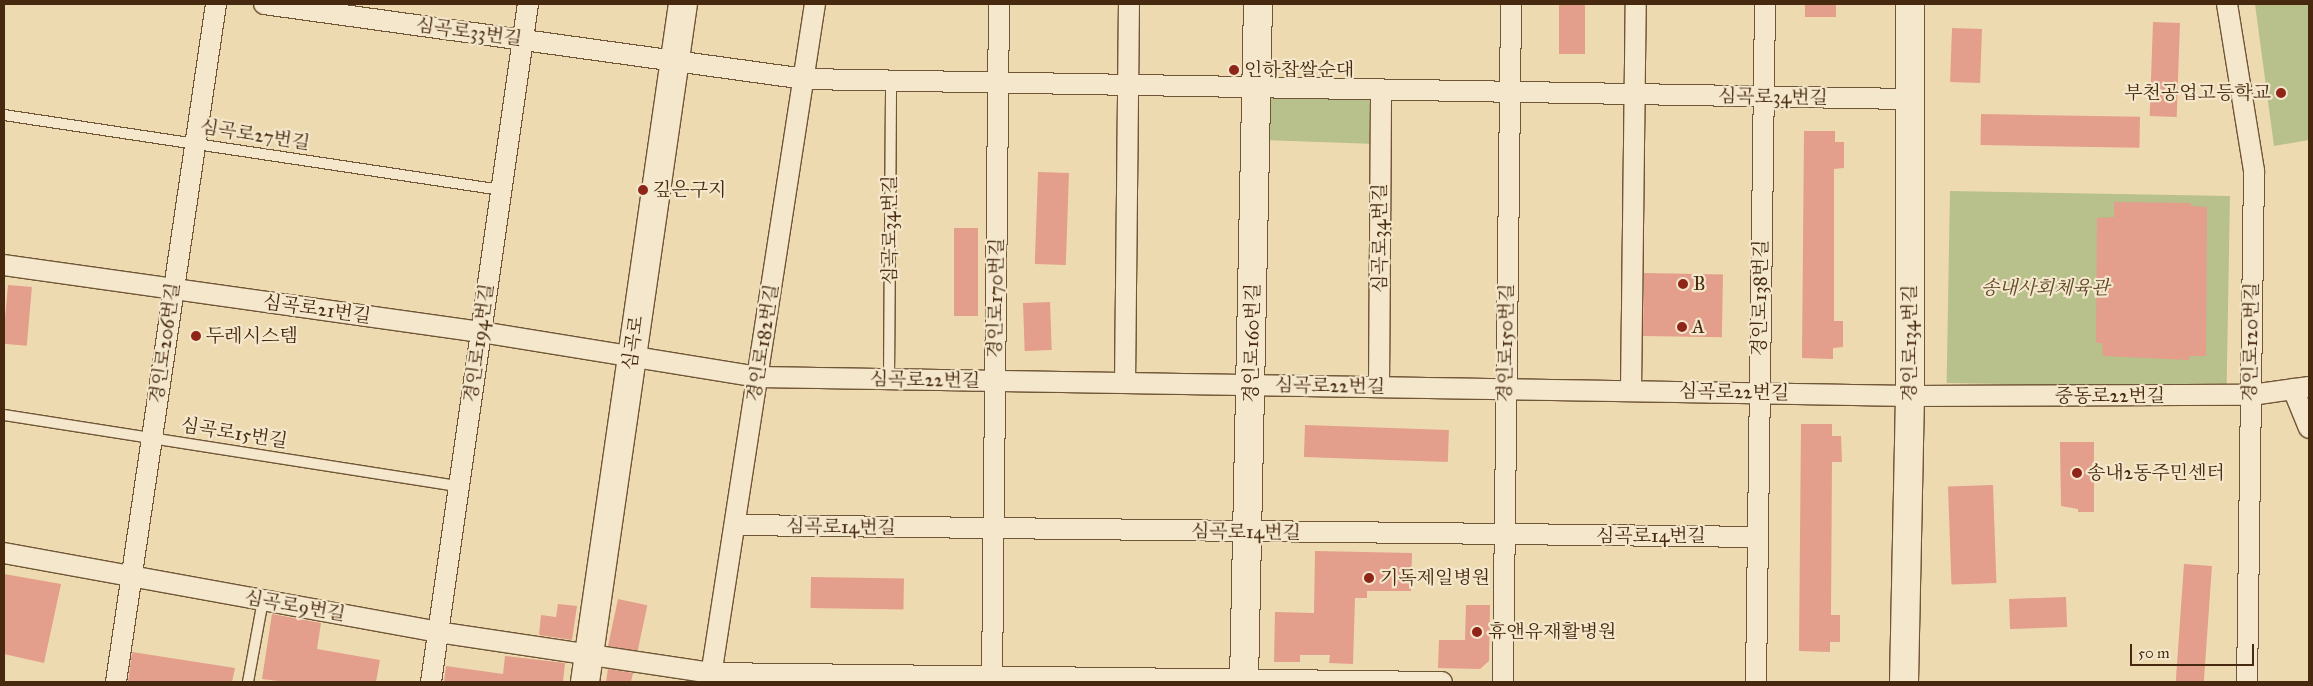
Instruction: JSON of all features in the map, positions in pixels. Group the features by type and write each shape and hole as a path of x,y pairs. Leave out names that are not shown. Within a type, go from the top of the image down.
{"street":[{"name":"경인로206번길","path":"116,682 172,289 216,4"},
{"name":"심곡로33번길","path":"264,4 674,63"},
{"name":"경인로194번길","path":"431,682 528,4"},
{"name":"심곡로","path":"585,682 587,653 683,4"},
{"name":"경인로182번길","path":"711,678 805,79 815,4"},
{"name":"경인로170번길","path":"992,679 999,4"},
{"path":"1125,383 1129,4"},
{"name":"경인로160번길","path":"1244,681 1258,89 1258,4"},
{"name":"경인로150번길","path":"1502,682 1511,4"},
{"path":"1631,390 1636,4"},
{"name":"경인로138번길","path":"1756,682 1757,392 1765,4"},
{"name":"경인로134번길","path":"1904,682 1910,396 1910,4"},
{"name":"경인로120번길","path":"2227,4 2254,171 2247,682"},
{"name":"심곡로34번길","path":"674,63 805,79 1258,89 1910,99"},
{"name":"심곡로34번길","path":"1379,386 1381,90"},
{"name":"심곡로21번길","path":"4,265 481,332 630,358"},
{"name":"심곡로22번길","path":"630,358 758,377 1910,396"},
{"path":"2301,388 2309,428"},
{"name":"중동로22번길","path":"1910,396 2251,396 2301,388"},
{"name":"심곡로14번길","path":"734,525 993,530 1756,537"},
{"name":"심곡로9번길","path":"4,553 438,632 587,653 711,678 1442,682"}],"lane":[{"name":"심곡로34번길","path":"890,380 891,81"},
{"name":"심곡로27번길","path":"4,115 501,190"},
{"name":"심곡로15번길","path":"4,416 458,486"},
{"path":"248,682 263,600"}],"green space":[{"name":"부천공업고등학교","path":"2255,4 2309,4 2309,140 2274,146"},
{"path":"1264,93 1377,97 1375,144 1262,140"},
{"name":"송내사회체육관","path":"1950,191 2230,196 2227,388 1947,383"}],"building":[{"path":"1559,4 1585,4 1585,54 1559,54"},
{"path":"1805,4 1836,4 1836,17 1805,17"},
{"path":"2153,22 2180,23 2177,117 2150,116"},
{"path":"1952,28 1982,29 1980,83 1950,82"},
{"path":"1981,114 2140,117 2139,148 1980,145"},
{"path":"1804,131 1835,131 1835,142 1844,142 1844,168 1834,169 1834,321 1843,321 1843,347 1833,348 1833,359 1802,358"},
{"path":"1038,172 1069,173 1066,265 1035,264"},
{"path":"2114,202 2191,203 2191,206 2207,207 2206,356 2189,356 2189,360 2103,356 2102,343 2096,343 2097,218 2114,217"},
{"path":"954,228 978,228 978,316 954,316"},
{"path":"1644,273 1723,274 1722,337 1643,336"},
{"path":"8,285 32,287 27,346 4,344"},
{"path":"1050,302 1052,350 1025,351 1023,303"},
{"path":"1801,424 1832,424 1832,436 1841,436 1842,462 1832,462 1831,615 1840,615 1840,642 1830,642 1830,652 1799,651"},
{"path":"1305,425 1449,430 1448,462 1304,457"},
{"path":"2060,442 2094,442 2094,512 2078,512 2078,509 2061,506"},
{"path":"1993,485 1996,583 1951,585 1948,487"},
{"path":"1315,551 1412,553 1411,591 1367,591 1367,598 1355,598 1353,664 1329,663 1330,655 1300,655 1300,662 1274,662 1275,612 1314,613"},
{"path":"2184,564 2212,566 2204,682 2176,682"},
{"path":"4,574 61,584 44,663 4,654"},
{"path":"811,577 904,579 903,610 810,608"},
{"path":"2066,597 2067,627 2010,629 2009,599"},
{"path":"618,599 647,605 637,652 608,646"},
{"path":"558,604 577,606 572,640 539,635 541,615 556,617"},
{"path":"1466,605 1490,605 1489,661 1480,669 1438,668 1439,640 1465,640"},
{"path":"272,614 321,623 317,649 380,660 376,682 286,682 262,679"},
{"path":"132,652 235,668 232,682 128,682"},
{"path":"505,656 565,663 563,682 444,682 446,666 503,674"},
{"path":"608,669 633,673 631,682 606,682"}],"place":[{"name":"인하찹쌀순대","path":"1234,70"},
{"name":"부천공업고등학교","path":"2281,93"},
{"name":"깊은구지","path":"643,190"},
{"name":"B","path":"1683,284"},
{"name":"A","path":"1682,327"},
{"name":"두레시스템","path":"196,336"},
{"name":"송내2동주민센터","path":"2077,473"},
{"name":"기독제일병원","path":"1369,578"},
{"name":"휴앤유재활병원","path":"1477,632"}]}
